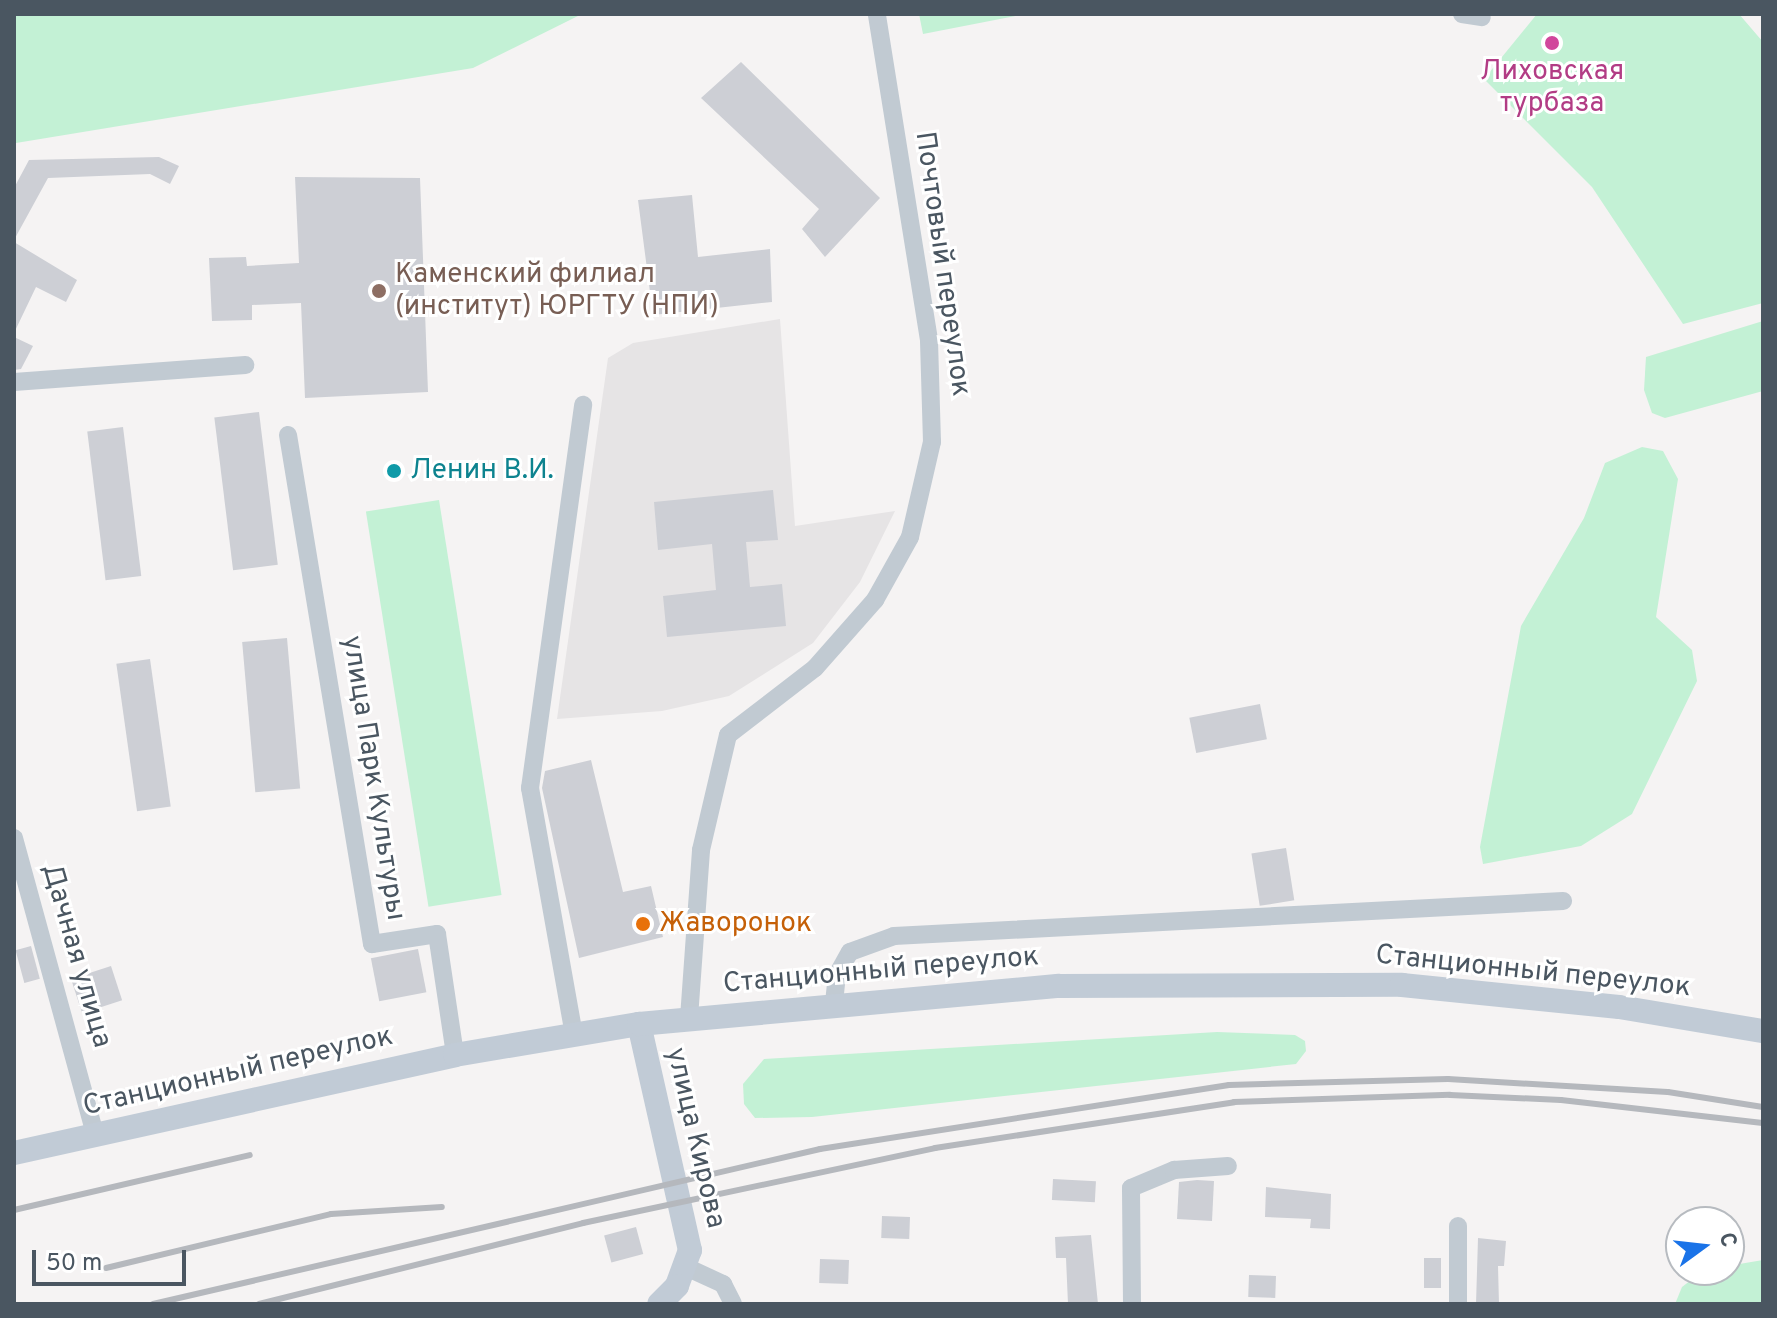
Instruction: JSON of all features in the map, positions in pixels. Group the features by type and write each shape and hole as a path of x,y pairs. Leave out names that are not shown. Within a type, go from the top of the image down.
{"main road":[{"name":"Станционный переулок","path":"14,1153 455,1055 639,1024 834,1003 1059,986 1313,980 1501,992 1763,1031"},
{"name":"улица Кирова","path":"639,1024 687,1221 686,1267 659,1304"}],"street":[{"name":"Почтовый переулок","path":"689,1018 701,850 728,735 815,668 875,600 910,537 932,442 929,340 877,14"},
{"path":"1462,14 1482,17"},
{"path":"14,382 245,365"},
{"path":"574,1035 530,788 583,405"},
{"name":"улица Парк Культуры","path":"288,435 372,944 437,934 455,1055"},
{"name":"Дачная улица","path":"14,838 95,1135"},
{"path":"834,1003 837,975 850,952 894,936 1563,901"},
{"path":"1132,1304 1131,1188 1174,1170 1228,1166"},
{"path":"1458,1226 1458,1304"},
{"path":"686,1267 723,1284 733,1304"}],"shaded area":[{"path":"780,319 795,526 895,511 860,582 813,643 729,696 662,711 557,719 608,358 633,343"}],"green space":[{"path":"14,14 582,14 473,68 16,143"},
{"path":"919,14 1026,14 923,34"},
{"path":"1537,14 1739,14 1763,42 1763,303 1683,324 1592,187 1484,79"},
{"path":"1763,321 1763,391 1665,418 1652,413 1644,390 1646,357"},
{"path":"1642,447 1663,451 1678,479 1656,617 1692,650 1697,681 1632,814 1581,846 1483,864 1480,847 1521,626 1584,518 1605,463"},
{"path":"439,500 502,895 428,907 366,512"},
{"path":"1217,1032 1295,1035 1305,1041 1306,1051 1296,1064 812,1117 755,1118 744,1104 743,1084 764,1059"},
{"path":"1763,1260 1763,1304 1675,1304 1683,1286 1745,1286 1745,1263"}],"building":[{"path":"741,62 880,198 825,257 802,229 819,209 701,98"},
{"path":"159,157 179,166 170,184 150,174 48,178 14,240 14,188 29,160"},
{"path":"295,177 420,178 428,392 305,398 301,303 252,305 252,320 212,321 209,258 246,257 247,266 299,263"},
{"path":"692,195 698,257 770,249 772,302 653,315 638,200"},
{"path":"14,242 77,280 66,302 36,287 14,333"},
{"path":"14,337 33,346 21,369 14,370"},
{"path":"259,412 278,565 233,570 214,417"},
{"path":"123,427 141,576 106,580 87,431"},
{"path":"773,490 778,540 746,542 750,587 782,584 786,626 667,637 663,596 716,590 712,544 658,550 654,502"},
{"path":"287,638 300,788 255,792 242,642"},
{"path":"150,659 171,807 137,811 116,664"},
{"path":"1260,704 1267,739 1196,753 1189,718"},
{"path":"591,760 623,892 651,886 663,937 579,958 542,788 545,771"},
{"path":"1286,848 1294,900 1260,906 1251,853"},
{"path":"31,946 40,979 24,983 16,950"},
{"path":"418,949 426,992 379,1001 371,958"},
{"path":"111,966 122,1000 82,1013 71,979"},
{"path":"1053,1179 1096,1181 1095,1202 1052,1200"},
{"path":"1214,1181 1212,1221 1177,1219 1179,1182"},
{"path":"1266,1187 1331,1194 1330,1229 1310,1228 1311,1219 1265,1217"},
{"path":"882,1216 910,1217 909,1239 881,1238"},
{"path":"636,1227 643,1254 611,1263 604,1236"},
{"path":"1091,1235 1098,1304 1068,1304 1066,1258 1056,1258 1055,1237"},
{"path":"1478,1238 1506,1241 1504,1266 1498,1266 1499,1304 1476,1304"},
{"path":"1424,1258 1441,1258 1441,1288 1424,1288"},
{"path":"820,1259 849,1260 848,1284 819,1283"},
{"path":"1249,1275 1276,1276 1275,1298 1248,1297"}],"railway":[{"path":"153,1304 820,1149 1229,1085 1448,1079 1668,1092 1763,1107"},
{"path":"259,1304 583,1223 935,1148 1234,1102 1450,1095 1561,1100 1763,1123"},
{"path":"14,1210 250,1155"},
{"path":"106,1268 331,1214 442,1207"}],"place":[{"name":"Лиховская турбаза","path":"1552,43"},
{"name":"Каменский филиал (институт) ЮРГТУ (НПИ)","path":"379,291"},
{"name":"Ленин В.И.","path":"394,471"},
{"name":"Жаворонок","path":"643,924"}]}
